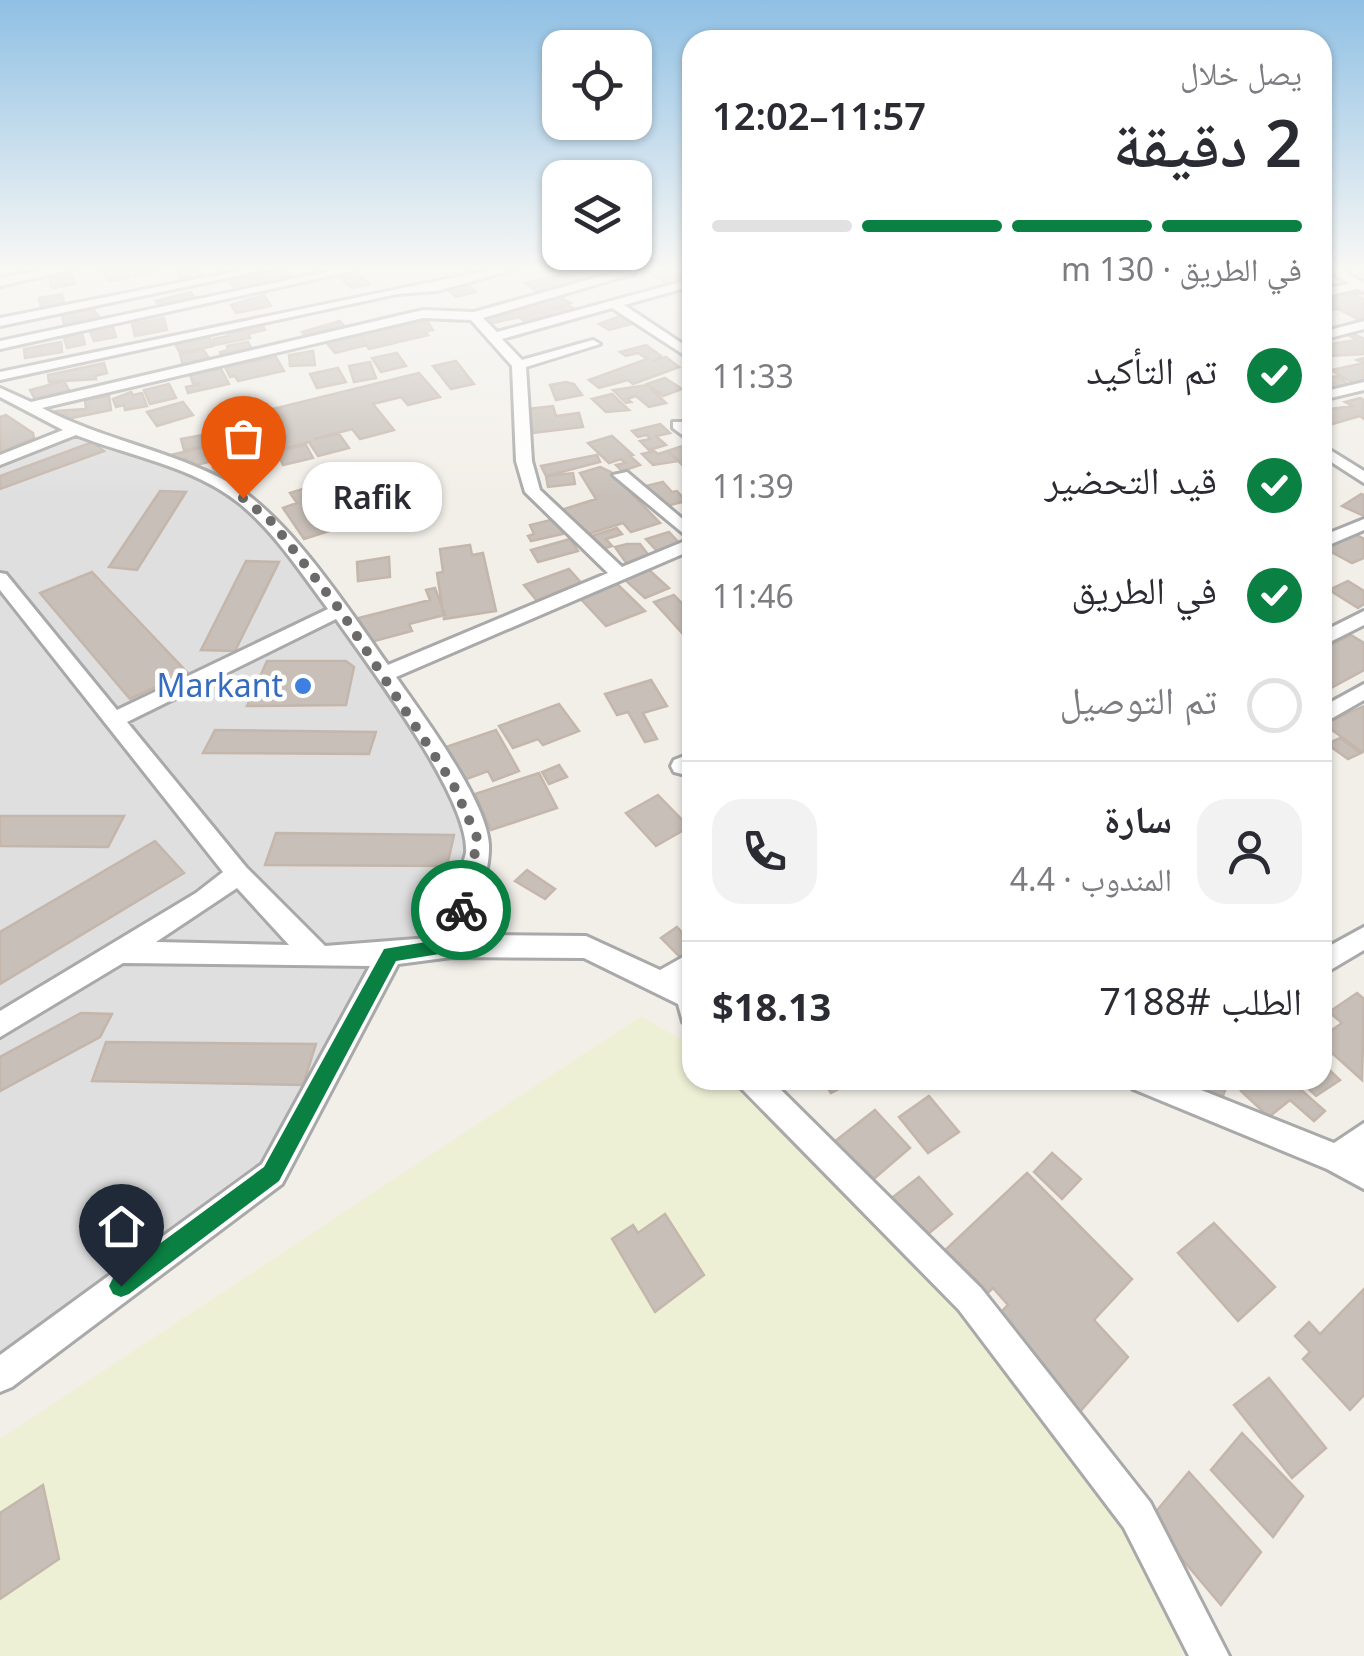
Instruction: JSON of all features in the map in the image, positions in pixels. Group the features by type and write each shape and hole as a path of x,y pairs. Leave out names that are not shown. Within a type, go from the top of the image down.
{"street":[{"path":"0,376 146,344"},
{"path":"30,407 295,344"},
{"path":"500,344 519,365 524,462 534,492 618,572"},
{"path":"519,365 592,344"},
{"path":"1332,394 1364,386"},
{"path":"0,392 76,430 193,469 243,498 272,522 384,674 453,784 478,840 452,946"},
{"path":"678,425 682,429"},
{"path":"0,460 76,430"},
{"path":"1332,453 1356,463 1364,478"},
{"path":"622,475 682,526"},
{"path":"1332,538 1364,524"},
{"path":"384,674 682,548"},
{"path":"2,584 238,874 296,938 320,957"},
{"path":"115,720 340,610"},
{"path":"1332,635 1364,617"},
{"path":"1332,711 1364,691"},
{"path":"0,1025 204,900 238,874"},
{"path":"1332,958 1364,937"},
{"path":"118,952 320,957 452,946 586,947 682,993"},
{"path":"0,1375 272,1174 390,954"},
{"path":"662,984 682,970"},
{"path":"762,1090 970,1299 1136,1516 1210,1656"},
{"path":"1168,1090 1337,1159 1364,1174"},
{"path":"1337,1159 1364,1137"}],"shaded area":[{"path":"76,430 202,474 252,506 350,619 478,840 452,946 390,955 272,1174 0,1375 0,460"}],"green space":[{"path":"641,1016 682,1040 682,1090 760,1090 1137,1515 1183,1656 0,1656 0,1439"}],"building":[{"path":"61,344 62,352 25,358 24,349"},
{"path":"175,344 213,346 180,353"},
{"path":"249,344 255,355 222,357 220,352 228,350 227,346"},
{"path":"328,344 367,345 335,353"},
{"path":"1332,344 1364,344 1364,354 1332,356"},
{"path":"646,345 661,356 653,361 666,357 679,367 633,384 628,380 599,388 589,380 647,359 638,353 626,356 620,352"},
{"path":"203,349 212,363 183,366 180,354"},
{"path":"313,351 315,365 290,366 289,355"},
{"path":"397,353 406,366 381,372 372,358"},
{"path":"276,357 284,371 238,381 235,376 230,377 225,367"},
{"path":"456,361 474,384 451,389 433,366"},
{"path":"370,362 376,378 354,382 349,366"},
{"path":"104,363 107,373 95,376 96,379 49,382 48,375"},
{"path":"1364,363 1364,380 1353,383 1332,370"},
{"path":"338,368 346,382 317,388 310,374"},
{"path":"221,369 229,384 188,393 186,387 200,384 193,383 190,375"},
{"path":"419,373 440,397 408,405 401,397 373,404 394,430 360,439 352,429 314,439 339,434 349,448 318,456 309,442 282,449 279,443 261,448 253,435 239,438 235,433 217,438 211,426 241,419 243,423 265,411"},
{"path":"1338,376 1352,387 1332,389 1332,377"},
{"path":"665,378 682,389 663,396 647,384"},
{"path":"64,381 70,392 36,401 30,390"},
{"path":"169,384 176,398 150,404 144,390"},
{"path":"574,384 582,395 556,400 550,385"},
{"path":"647,385 666,403 649,407 636,396 626,403 613,390"},
{"path":"131,392 142,393 147,406 125,410 124,405 116,407 113,399"},
{"path":"612,394 629,410 606,412 592,399"},
{"path":"109,396 111,410 67,419 67,414 56,416 56,411 86,409 85,400"},
{"path":"1364,400 1364,419 1360,416 1332,424 1332,409 1352,406 1345,402"},
{"path":"183,402 193,415 157,426 147,412"},
{"path":"553,406 556,416 579,413 583,427 533,433 526,409"},
{"path":"6,415 33,433 34,438 0,453 0,417"},
{"path":"660,424 670,433 656,436 666,445 649,450 640,441 650,439 647,435 638,437 632,431"},
{"path":"208,434 211,445 184,450 181,439"},
{"path":"612,436 640,465 622,471 616,465 625,463 621,459 609,463 588,443"},
{"path":"230,441 236,455 189,467 186,459 173,462 171,455"},
{"path":"93,442 104,451 0,489 0,476"},
{"path":"306,445 313,458 283,465 277,451"},
{"path":"682,446 682,465 667,451"},
{"path":"668,451 679,461 653,465 642,454"},
{"path":"597,455 600,462 546,476 541,466"},
{"path":"261,458 268,468 222,481 213,468"},
{"path":"600,467 611,472 660,523 631,532 623,523 585,535 558,511 596,499 580,473"},
{"path":"573,473 575,484 548,487 546,476"},
{"path":"389,479 404,496 371,507 357,490"},
{"path":"332,480 351,513 328,520 335,529 304,539 283,508 297,503 290,493"},
{"path":"663,482 672,492 677,491 682,502 662,507 646,486"},
{"path":"160,491 186,492 137,570 109,567"},
{"path":"1361,494 1364,516 1342,506"},
{"path":"555,519 563,534 531,541 528,536 534,534 530,525"},
{"path":"617,528 622,534 606,539 612,546 600,550 588,537"},
{"path":"669,532 680,544 657,551 646,539"},
{"path":"1351,532 1364,539 1364,558 1352,563 1332,552 1332,542"},
{"path":"570,539 578,551 538,562 531,550"},
{"path":"640,544 650,557 627,564 615,547"},
{"path":"470,545 472,555 483,553 496,611 444,619 437,573 443,572 440,549"},
{"path":"389,557 390,577 358,581 357,562"},
{"path":"246,561 279,562 235,651 201,650"},
{"path":"569,569 584,586 538,602 524,585"},
{"path":"648,569 669,588 645,598 624,579"},
{"path":"92,572 187,672 130,699 40,593"},
{"path":"1348,581 1364,591 1364,604 1358,608 1332,589"},
{"path":"616,583 645,611 606,626 579,597"},
{"path":"435,588 445,615 409,624 412,631 367,643 359,618 430,600 426,590"},
{"path":"674,595 682,603 682,633 654,602"},
{"path":"1351,635 1364,643 1364,670 1332,688 1332,645"},
{"name":"Markant","path":"267,661 346,661 354,667 346,705 247,706"},
{"path":"651,680 667,706 643,713 657,739 645,742 628,712 617,715 605,694"},
{"path":"559,704 579,731 543,745 538,739 513,748 499,726"},
{"path":"1364,706 1364,751 1332,730 1332,720"},
{"path":"215,730 376,732 369,754 203,753"},
{"path":"496,730 519,771 493,781 488,771 464,780 446,747"},
{"path":"1340,738 1361,753 1348,759 1332,748 1332,742"},
{"path":"559,765 567,777 549,784 542,772"},
{"path":"539,773 557,808 491,830 475,794"},
{"path":"658,795 682,820 682,831 656,846 626,813"},
{"path":"0,816 124,816 108,847 0,846"},
{"path":"276,833 454,835 447,866 265,865"},
{"path":"155,841 184,873 0,984 0,932"},
{"path":"527,870 555,889 545,899 515,881"},
{"path":"677,927 682,932 682,959 661,938"},
{"path":"1357,993 1364,999 1362,1080 1332,1053 1332,1030 1342,1023 1332,1010"},
{"path":"81,1013 112,1014 100,1037 0,1091 0,1057"},
{"path":"106,1042 316,1044 303,1085 92,1081"},
{"path":"1201,1090 1225,1090 1221,1101"},
{"path":"1301,1090 1325,1111 1314,1121 1290,1100 1269,1117 1241,1091"},
{"path":"929,1096 959,1132 928,1153 899,1117"},
{"path":"875,1110 910,1148 869,1183 834,1142"},
{"path":"1052,1153 1081,1179 1062,1199 1034,1172"},
{"path":"1027,1173 1132,1279 1094,1320 1128,1357 1077,1415 994,1319 1008,1305 993,1288 981,1299 941,1254"},
{"path":"919,1177 952,1214 916,1244 884,1204"},
{"path":"665,1214 704,1275 655,1312 612,1239 633,1225 638,1233"},
{"path":"1214,1223 1275,1287 1238,1321 1178,1253"},
{"path":"1364,1289 1364,1395 1350,1410 1303,1359 1310,1352 1295,1336 1309,1322 1320,1334"},
{"path":"1269,1378 1326,1448 1292,1478 1234,1405"},
{"path":"1242,1433 1303,1496 1273,1537 1211,1470"},
{"path":"1189,1472 1261,1552 1221,1605 1149,1520"},
{"path":"43,1485 59,1559 0,1599 0,1513"}],"way so far":[{"path":"243,498 272,522 340,610 453,784 478,840 461,910"}],"place":[{"name":"Rafik","path":"243,498"},
{"name":"Markant","path":"303,686"}],"route":[{"path":"121,1286 272,1174 390,954 452,946 461,910"}]}
